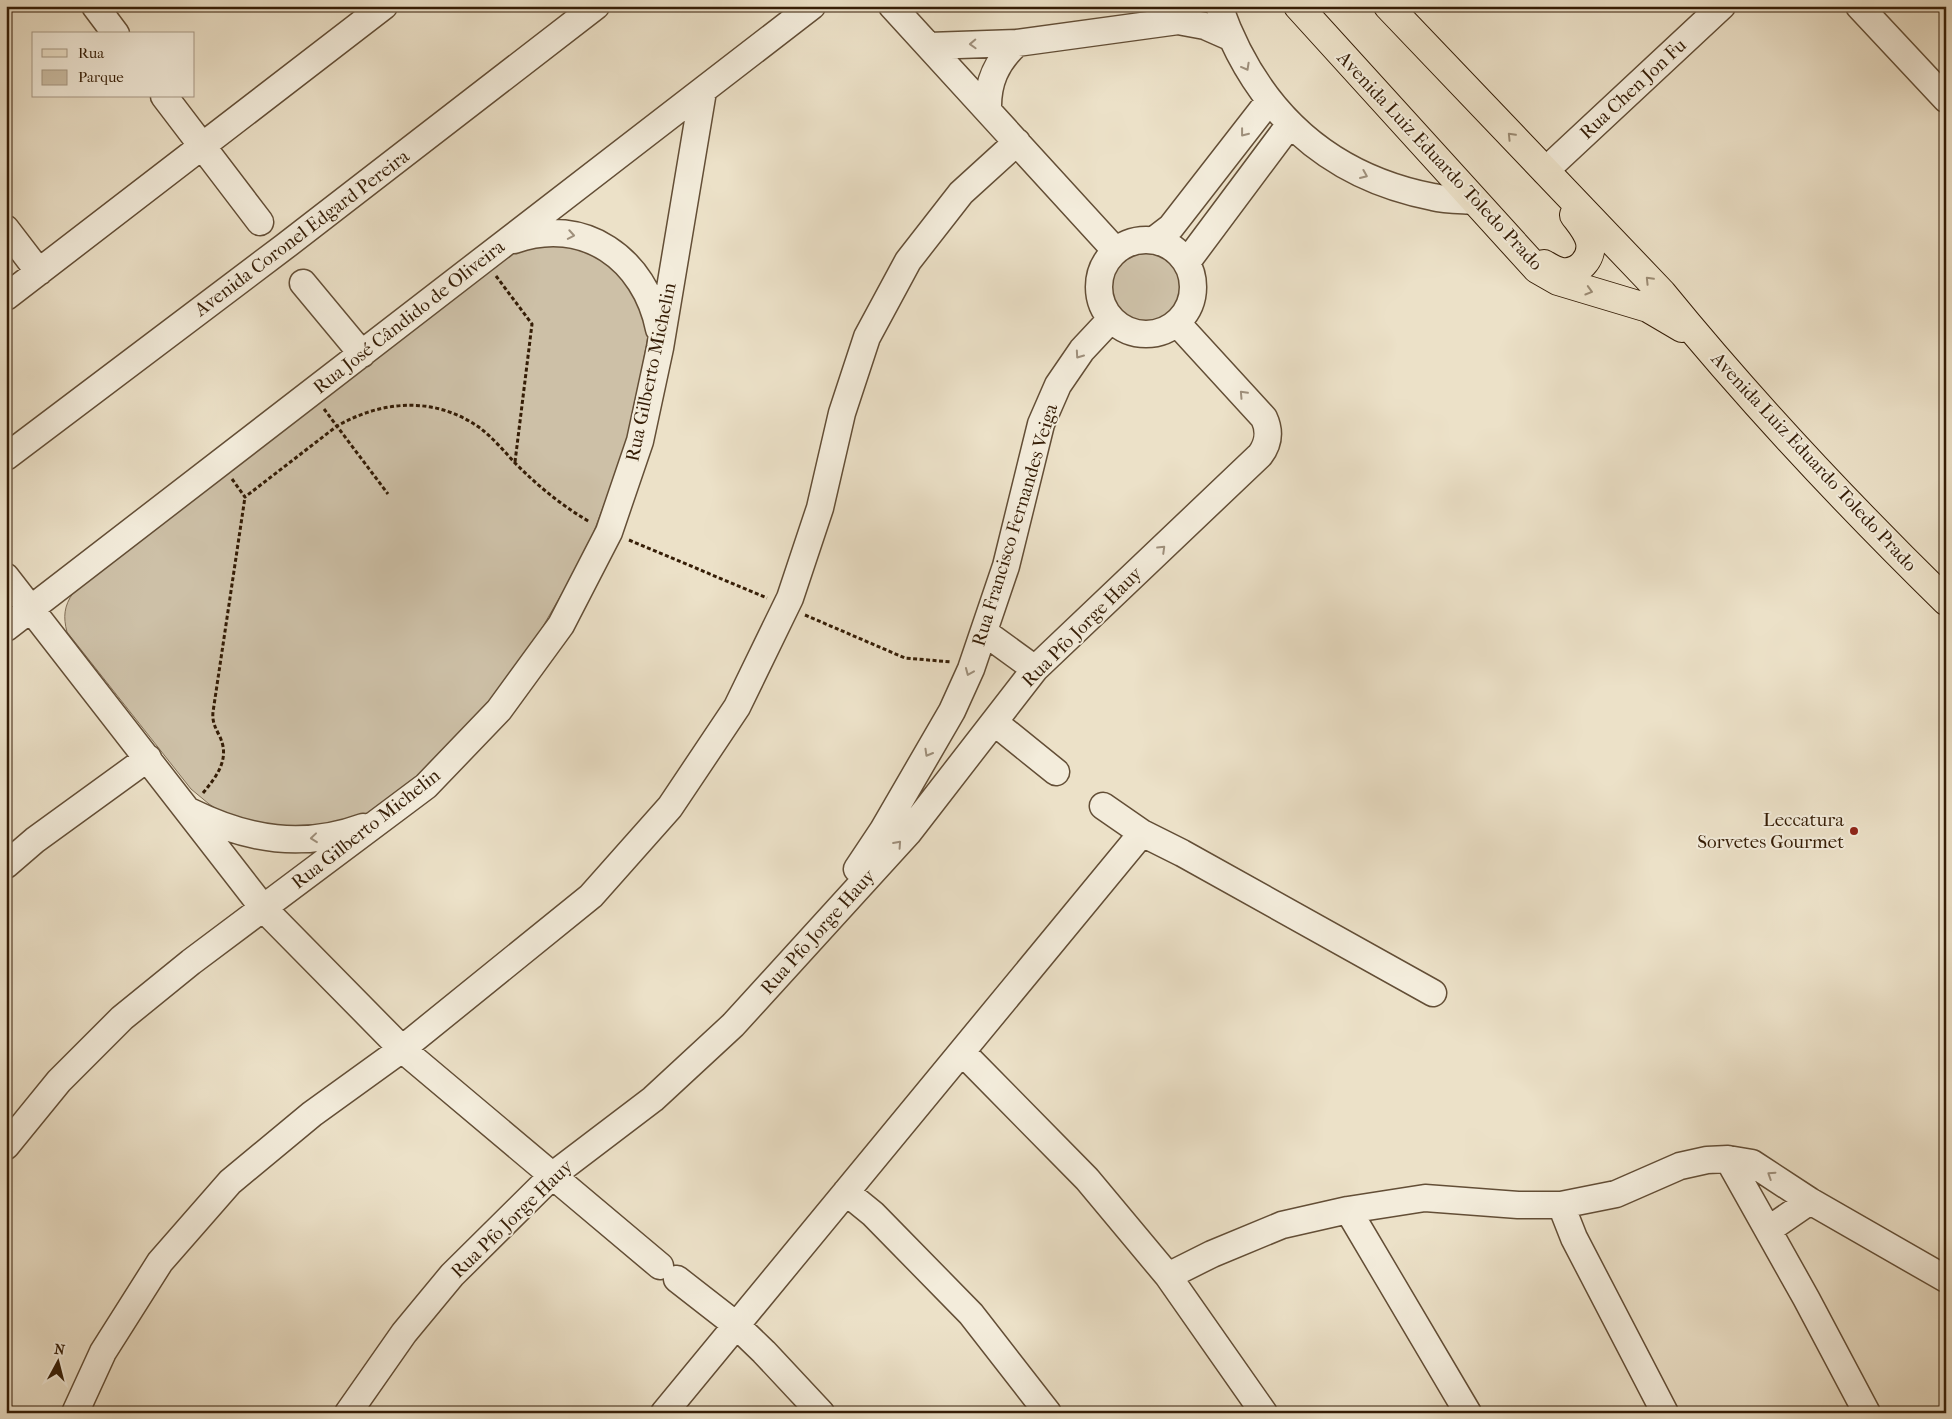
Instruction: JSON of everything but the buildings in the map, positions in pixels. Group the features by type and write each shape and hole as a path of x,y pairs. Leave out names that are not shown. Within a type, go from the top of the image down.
{"main road":[{"name":"Avenida Luiz Eduardo Toledo Prado","path":"1298,6 1518,250 1547,276 1570,285 1648,308 1666,317 1703,344"},
{"name":"Avenida Luiz Eduardo Toledo Prado","path":"1388,6 1662,293 1703,344 1857,514 1946,601"},
{"path":"1518,250 1562,272 1579,268 1589,255 1589,237 1545,171"}],"street":[{"path":"95,6 114,32"},
{"path":"6,297 384,6"},
{"name":"Avenida Coronel Edgard Pereira","path":"6,457 284,247 596,6"},
{"name":"Rua José Cândido de Oliveira","path":"6,628 812,6"},
{"path":"892,6 1116,250"},
{"path":"1164,21 1190,6"},
{"path":"1219,6 1230,38 1248,71 1269,101 1290,124 1321,150 1356,172 1394,187 1434,197 1474,202"},
{"path":"1859,6 1946,99"},
{"name":"Rua Chen Jon Fu","path":"1545,171 1711,10"},
{"path":"928,46 1017,43 1164,21 1192,22 1218,31 1230,38"},
{"path":"988,111 990,85 994,73 1004,57 1017,43"},
{"name":"Rua Gilberto Michelin","path":"6,1146 59,1082 122,1018 191,962 426,786 499,710 560,625 609,532 640,441 660,348 703,91"},
{"path":"166,98 260,222"},
{"path":"1154,240 1171,227 1269,101"},
{"path":"1187,262 1243,183 1290,124"},
{"path":"75,1413 103,1352 160,1262 230,1182 312,1114 402,1049 591,896 670,807 737,708 790,598 820,508 842,414 867,337 908,261 961,193 1017,142"},
{"path":"1218,165 1243,183"},
{"path":"1186,207 1211,227"},
{"path":"6,229 39,272"},
{"path":"506,242 542,233 561,233 579,236 613,252 627,264 649,294 659,329 660,348"},
{"path":"1140,239 1154,240 1167,244 1178,251 1187,262 1194,287 1192,300 1186,313 1177,323 1165,330 1151,334 1129,331 1111,319 1099,296 1098,284 1106,259 1116,250 1127,243 1140,239"},
{"path":"303,283 362,354"},
{"name":"Rua Francisco Fernandes Veiga","path":"807,945 883,830 952,711 971,669 1006,566 1041,424 1058,385 1082,350 1111,319"},
{"name":"Rua Pfo Jorge Hauy","path":"348,1413 404,1333 452,1275 553,1175 653,1099 733,1025 908,833 1035,669 1260,455 1268,434 1266,423 1261,413 1177,323"},
{"path":"6,577 32,608 264,909 402,1049 669,1273 736,1325 821,1413"},
{"path":"984,632 1035,669"},
{"path":"952,711 948,736 956,743 972,742 994,722 1056,772"},
{"path":"6,865 42,834 148,758"},
{"path":"1103,806 1142,833 1191,858 1433,994"},
{"path":"187,810 217,825 248,835 281,839 314,839 347,833 378,822"},
{"path":"664,1413 1142,833"},
{"path":"962,1052 1088,1179 1168,1276 1264,1413"},
{"path":"1168,1276 1212,1254 1282,1226 1348,1210 1425,1198 1518,1205 1561,1205 1616,1194 1680,1166 1707,1160 1728,1159 1752,1163 1810,1201 1946,1279"},
{"path":"1728,1159 1867,1413"},
{"path":"846,1192 874,1214 971,1314 1048,1413"},
{"path":"1768,1230 1810,1201"},
{"path":"1561,1205 1574,1238 1665,1413"},
{"path":"1348,1210 1468,1413"}],"path":[{"path":"484,260 532,324 515,462"},
{"path":"316,390 323,407 388,494"},
{"path":"245,497 337,426 354,417 390,405 428,406 447,411 481,429 551,496 574,513 609,532"},
{"path":"187,810 217,776 223,763 222,741 213,721 213,712 245,497 229,474"}],"green space":[{"path":"568,243 621,269 647,321 648,336 629,438 587,550 527,654 482,713 430,766 371,813 349,823 301,832 230,817 209,804 191,789 67,632 65,612 70,598 73,593 511,254 524,248"},
{"path":"1146,253 1159,256 1170,263 1177,274 1180,287 1177,300 1170,311 1159,318 1146,321 1133,318 1122,311 1115,300 1112,287 1115,274 1122,263 1133,256"}],"place":[{"name":"Leccatura Sorvetes Gourmet","path":"1854,831"}]}
